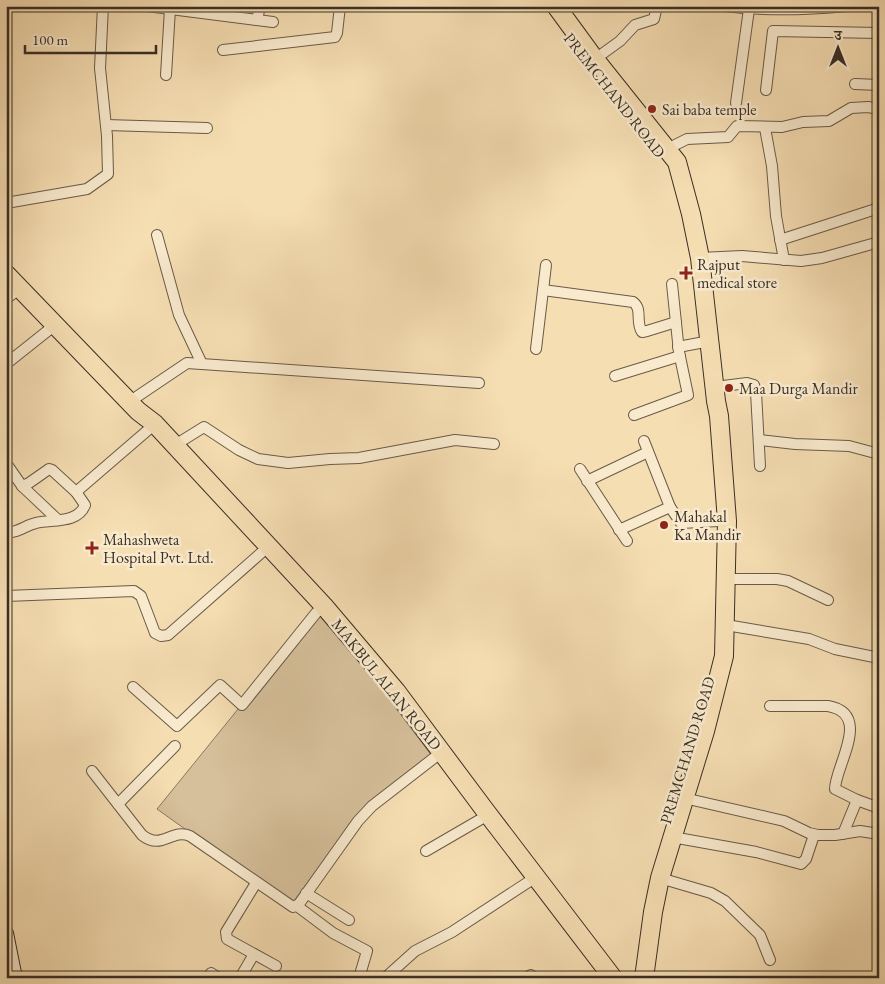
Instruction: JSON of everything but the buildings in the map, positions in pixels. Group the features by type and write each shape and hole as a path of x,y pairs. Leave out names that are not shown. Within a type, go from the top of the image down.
{"highway":[{"name":"PREMCHAND ROAD","path":"548,6 676,162 683,183 700,258 719,416 727,521 725,649 720,673 660,878 653,912 644,978"},
{"name":"PREMCHAND ROAD","path":"556,6 592,60 683,183"},
{"name":"MAKBUL ALAN ROAD","path":"6,274 13,293 55,325 134,407 261,553 320,609"},
{"name":"PREMCHAND ROAD","path":"633,978 647,888 699,722 712,672 717,630 719,521 712,418 715,394"},
{"name":"MAKBUL ALAN ROAD","path":"152,427 174,445 396,691 434,758 484,816"},
{"name":"MAKBUL ALAN ROAD","path":"416,725 532,879 603,978"},
{"name":"MAKBUL ALAN ROAD","path":"532,879 613,978"}],"street":[{"path":"6,202 86,189 108,174 106,125 100,68 103,6"},
{"path":"147,6 273,22"},
{"path":"257,20 260,6"},
{"path":"223,50 335,38 340,6"},
{"path":"592,60 620,41 635,25 654,19 657,6"},
{"path":"724,6 749,9 817,9 847,6"},
{"path":"166,75 170,9"},
{"path":"736,103 749,9"},
{"path":"766,90 773,31 879,33"},
{"path":"856,84 879,85"},
{"path":"667,149 687,139 728,137 736,126 782,127 803,122 829,121 851,108 868,107 879,109"},
{"path":"106,125 208,128"},
{"path":"765,128 772,166 775,209 784,260"},
{"path":"780,240 879,208"},
{"path":"157,235 179,315 202,364"},
{"path":"700,258 742,256 801,261 822,258 879,242"},
{"path":"536,349 546,265"},
{"path":"634,416 688,395 679,351 672,284"},
{"path":"543,290 633,302 638,309 639,328 642,332 676,322"},
{"path":"6,364 55,325"},
{"path":"616,376 710,341"},
{"path":"134,407 187,363 478,383"},
{"path":"715,394 747,383 754,385 760,466"},
{"path":"76,492 152,427"},
{"path":"174,445 204,427 238,450 258,459 288,463 360,458 455,440 494,444"},
{"path":"759,440 795,444 849,446 879,454"},
{"path":"644,441 670,507 681,522 719,521"},
{"path":"587,481 648,452"},
{"path":"6,463 22,486 58,520"},
{"path":"6,532 11,532 36,522 71,517 85,508 84,503 76,492 51,469 22,486"},
{"path":"580,469 618,530 627,541"},
{"path":"618,530 670,507"},
{"path":"6,596 134,591 141,596 155,633 164,636 168,635 261,553"},
{"path":"727,579 777,579 788,581 828,600"},
{"path":"133,687 176,726 220,684 242,705 320,609"},
{"path":"726,625 809,639 835,650 879,658"},
{"path":"770,706 828,706 836,707 844,712 848,724 848,746 835,788 857,800 879,808"},
{"path":"118,804 175,746"},
{"path":"297,906 358,821 372,806 434,758"},
{"path":"92,772 148,840 162,841 181,834 190,836 291,906 297,906 333,933 367,950 359,978"},
{"path":"684,798 784,821 814,835 826,836 860,831 879,834"},
{"path":"843,834 857,800"},
{"path":"426,851 484,816"},
{"path":"672,837 756,852 801,864 806,859 814,835"},
{"path":"660,878 706,891 725,902 760,935 770,960"},
{"path":"384,978 415,951 452,932 532,879"},
{"path":"256,883 225,934 227,939 276,966"},
{"path":"306,893 349,920"},
{"path":"6,933 15,978"},
{"path":"240,978 254,954"}],"shaded area":[{"path":"320,608 432,756 352,822 291,905 157,809"}],"place":[{"name":"Sai baba temple","path":"652,109"},
{"name":"Rajput medical store","path":"686,273"},
{"name":"Maa Durga Mandir","path":"729,388"},
{"name":"Mahakal Ka Mandir","path":"664,525"},
{"name":"Mahashweta Hospital Pvt. Ltd.","path":"92,548"}]}
